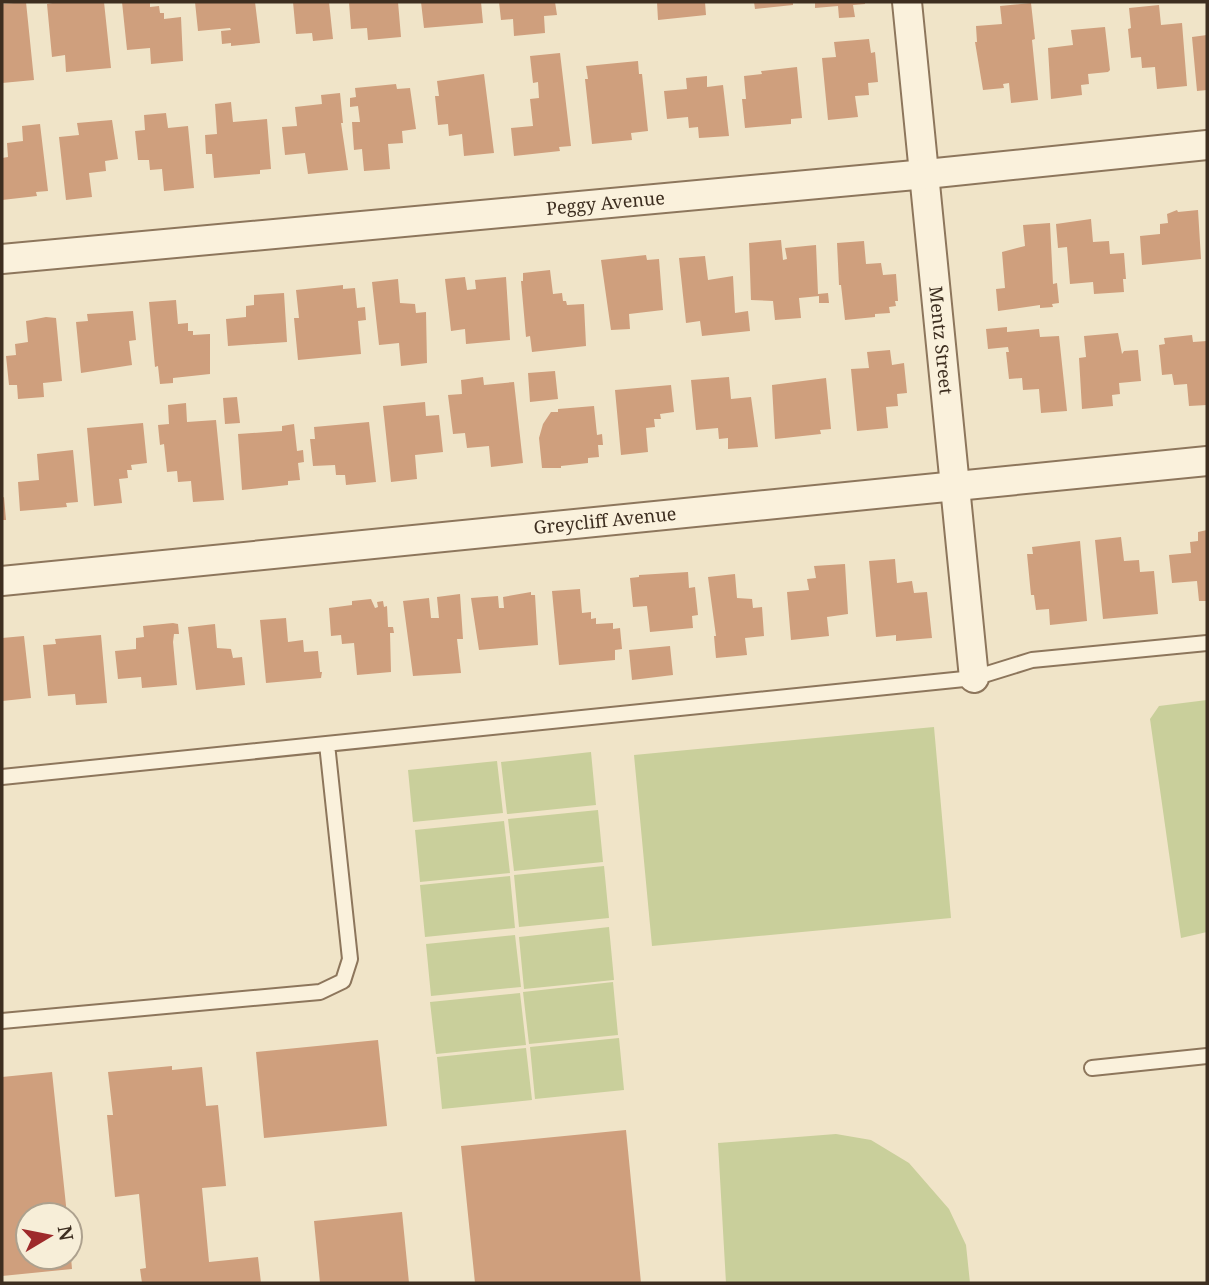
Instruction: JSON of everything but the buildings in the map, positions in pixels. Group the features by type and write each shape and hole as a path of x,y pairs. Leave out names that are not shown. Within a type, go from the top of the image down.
{"street":[{"name":"Mentz Street","path":"907,2 974,678"},
{"name":"Peggy Avenue","path":"2,259 926,174 1207,145"},
{"name":"Greycliff Avenue","path":"2,581 1207,461"}],"lane":[{"path":"2,777 974,678 1032,660 1207,643"},
{"path":"2,1021 320,992 343,981 350,959 327,744"},
{"path":"1092,1068 1207,1056"}],"green space":[{"path":"1207,700 1207,932 1181,938 1150,719 1159,706"},
{"path":"934,727 951,918 652,946 634,755"},
{"path":"591,752 596,805 507,814 501,762"},
{"path":"497,761 503,813 413,822 408,770"},
{"path":"598,810 603,862 514,871 508,819"},
{"path":"504,821 510,873 420,882 415,830"},
{"path":"604,866 609,918 519,927 514,875"},
{"path":"510,876 515,928 425,937 420,885"},
{"path":"609,927 614,980 524,989 519,937"},
{"path":"515,935 521,987 431,996 426,944"},
{"path":"613,982 618,1035 529,1044 523,992"},
{"path":"520,993 526,1045 436,1054 430,1002"},
{"path":"619,1038 624,1090 535,1099 530,1047"},
{"path":"526,1048 532,1100 442,1109 437,1057"},
{"path":"836,1134 871,1140 909,1163 949,1209 966,1245 970,1283 726,1283 718,1143"}]}
